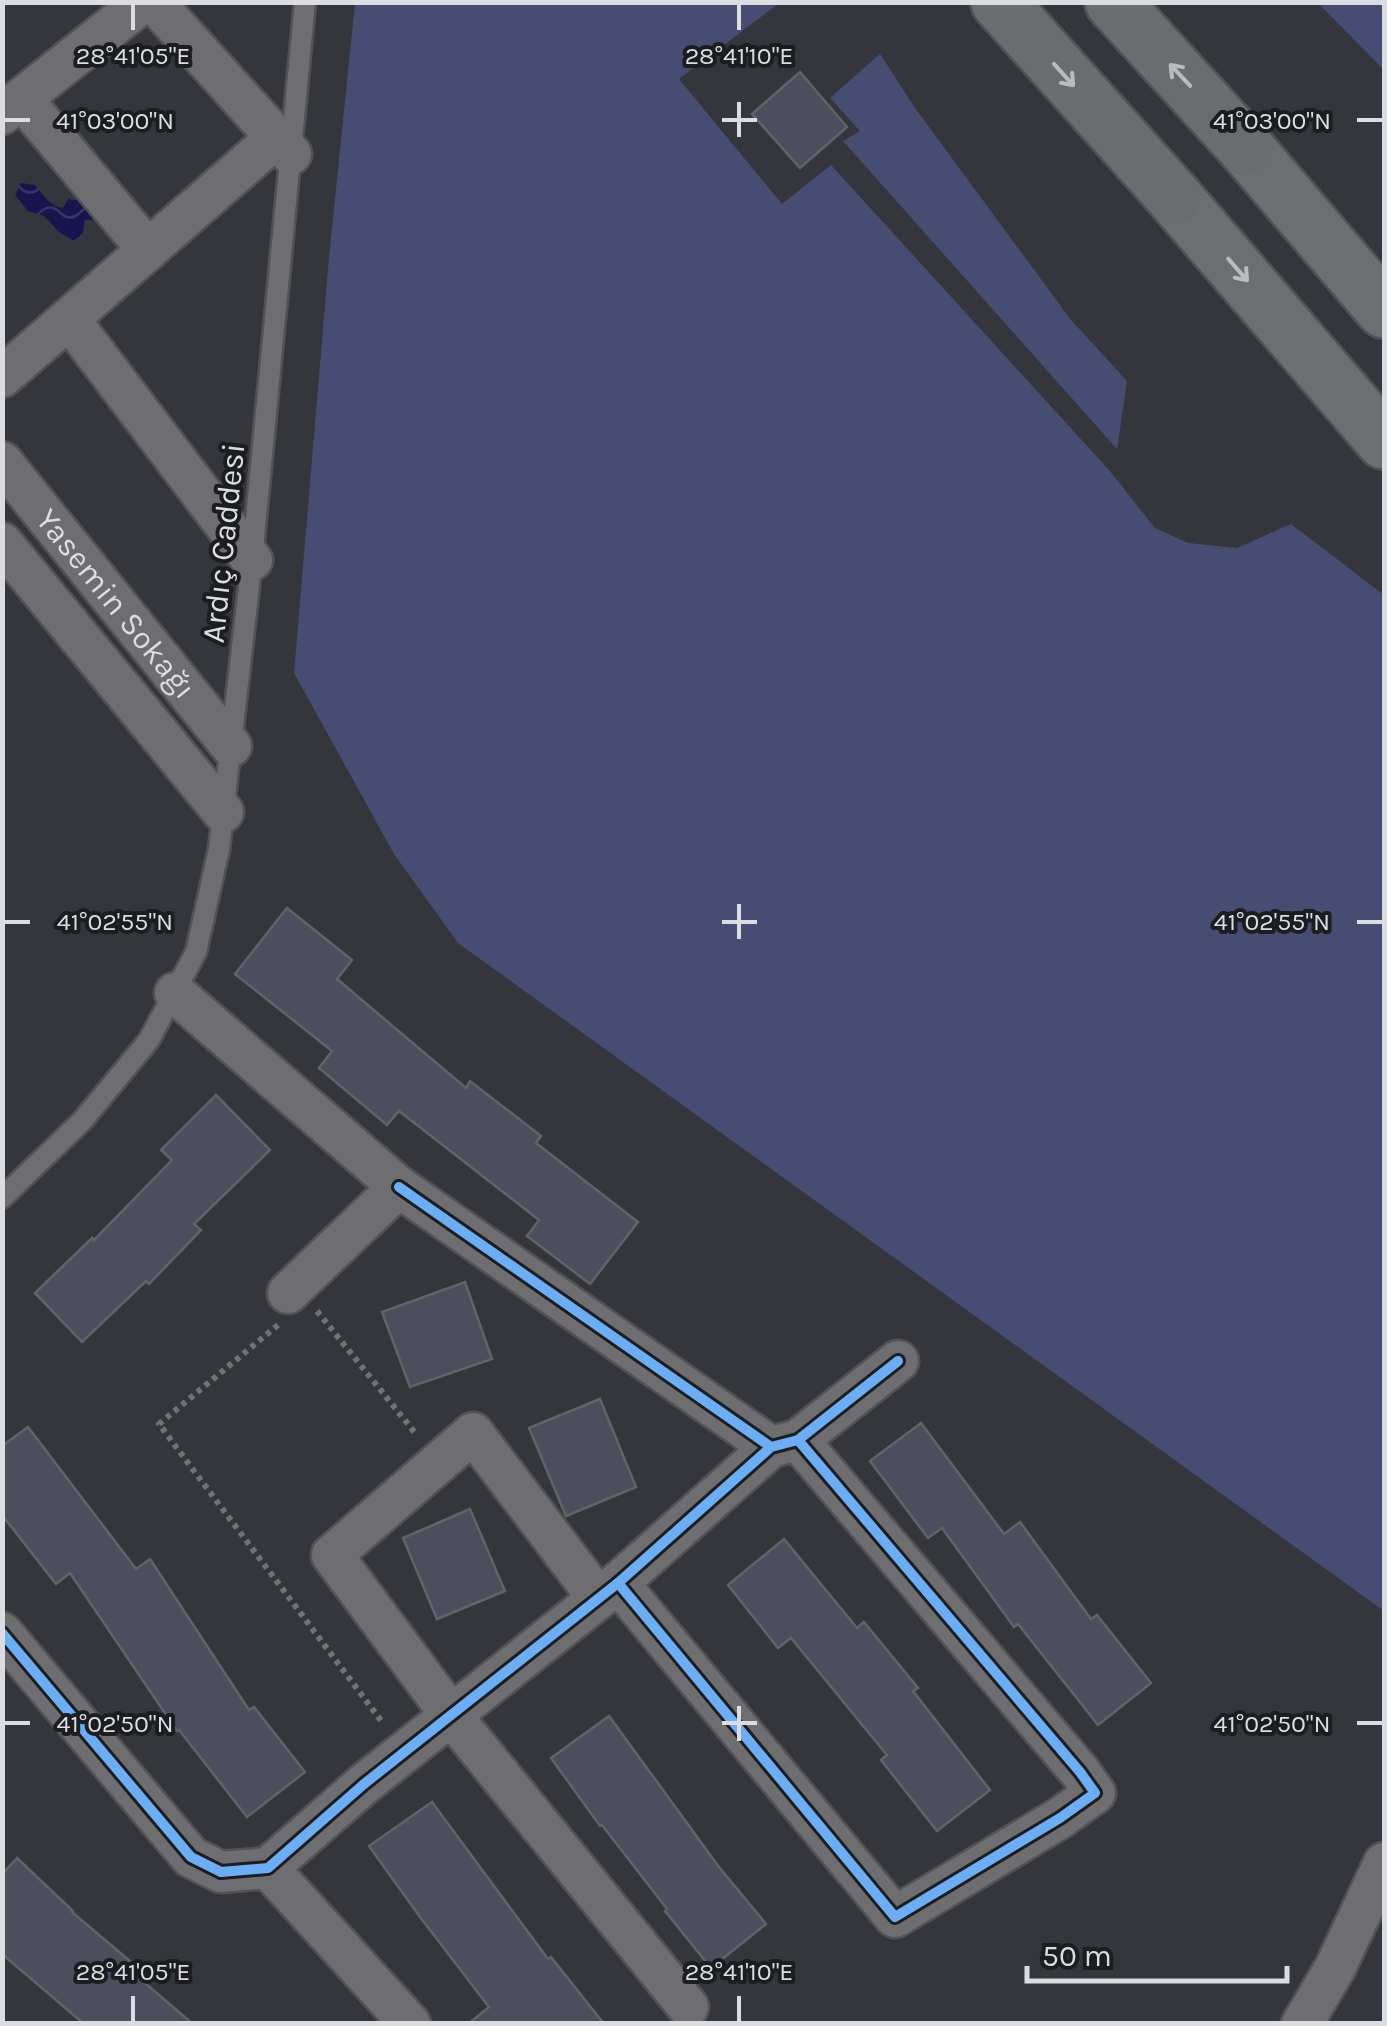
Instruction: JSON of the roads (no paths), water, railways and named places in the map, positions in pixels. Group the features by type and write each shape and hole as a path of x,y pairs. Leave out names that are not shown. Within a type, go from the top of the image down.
{"highway":[{"path":"999,2 1174,196 1384,440"},
{"path":"1113,2 1246,147 1384,310"}],"street":[{"path":"143,2 12,107 148,250"},
{"path":"2,376 148,250 284,146 154,2"},
{"path":"69,319 252,560"},
{"name":"Yasemin Sokağı","path":"2,462 231,746"},
{"name":"Yasemin Sokağı","path":"2,543 16,587 223,812"},
{"path":"175,992 400,1186 784,1444 1068,1757 1095,1793 896,1917 473,1433 332,1555 451,1715 688,2007"},
{"path":"294,1304 400,1186"},
{"path":"2,1633 190,1857 221,1872 268,1868 364,1784 784,1444 898,1361"},
{"path":"1302,2024 1336,1968 1384,1863"},
{"path":"268,1868 410,2024"}],"lane":[{"name":"Ardıç Caddesi","path":"2,1198 84,1120 149,1040 196,952 220,849 252,560 284,146 305,2"}],"water":[{"path":"21,183 35,185 58,207 63,208 68,199 82,201 111,231 85,220 82,237 74,241 44,216 28,211 15,195"}]}
